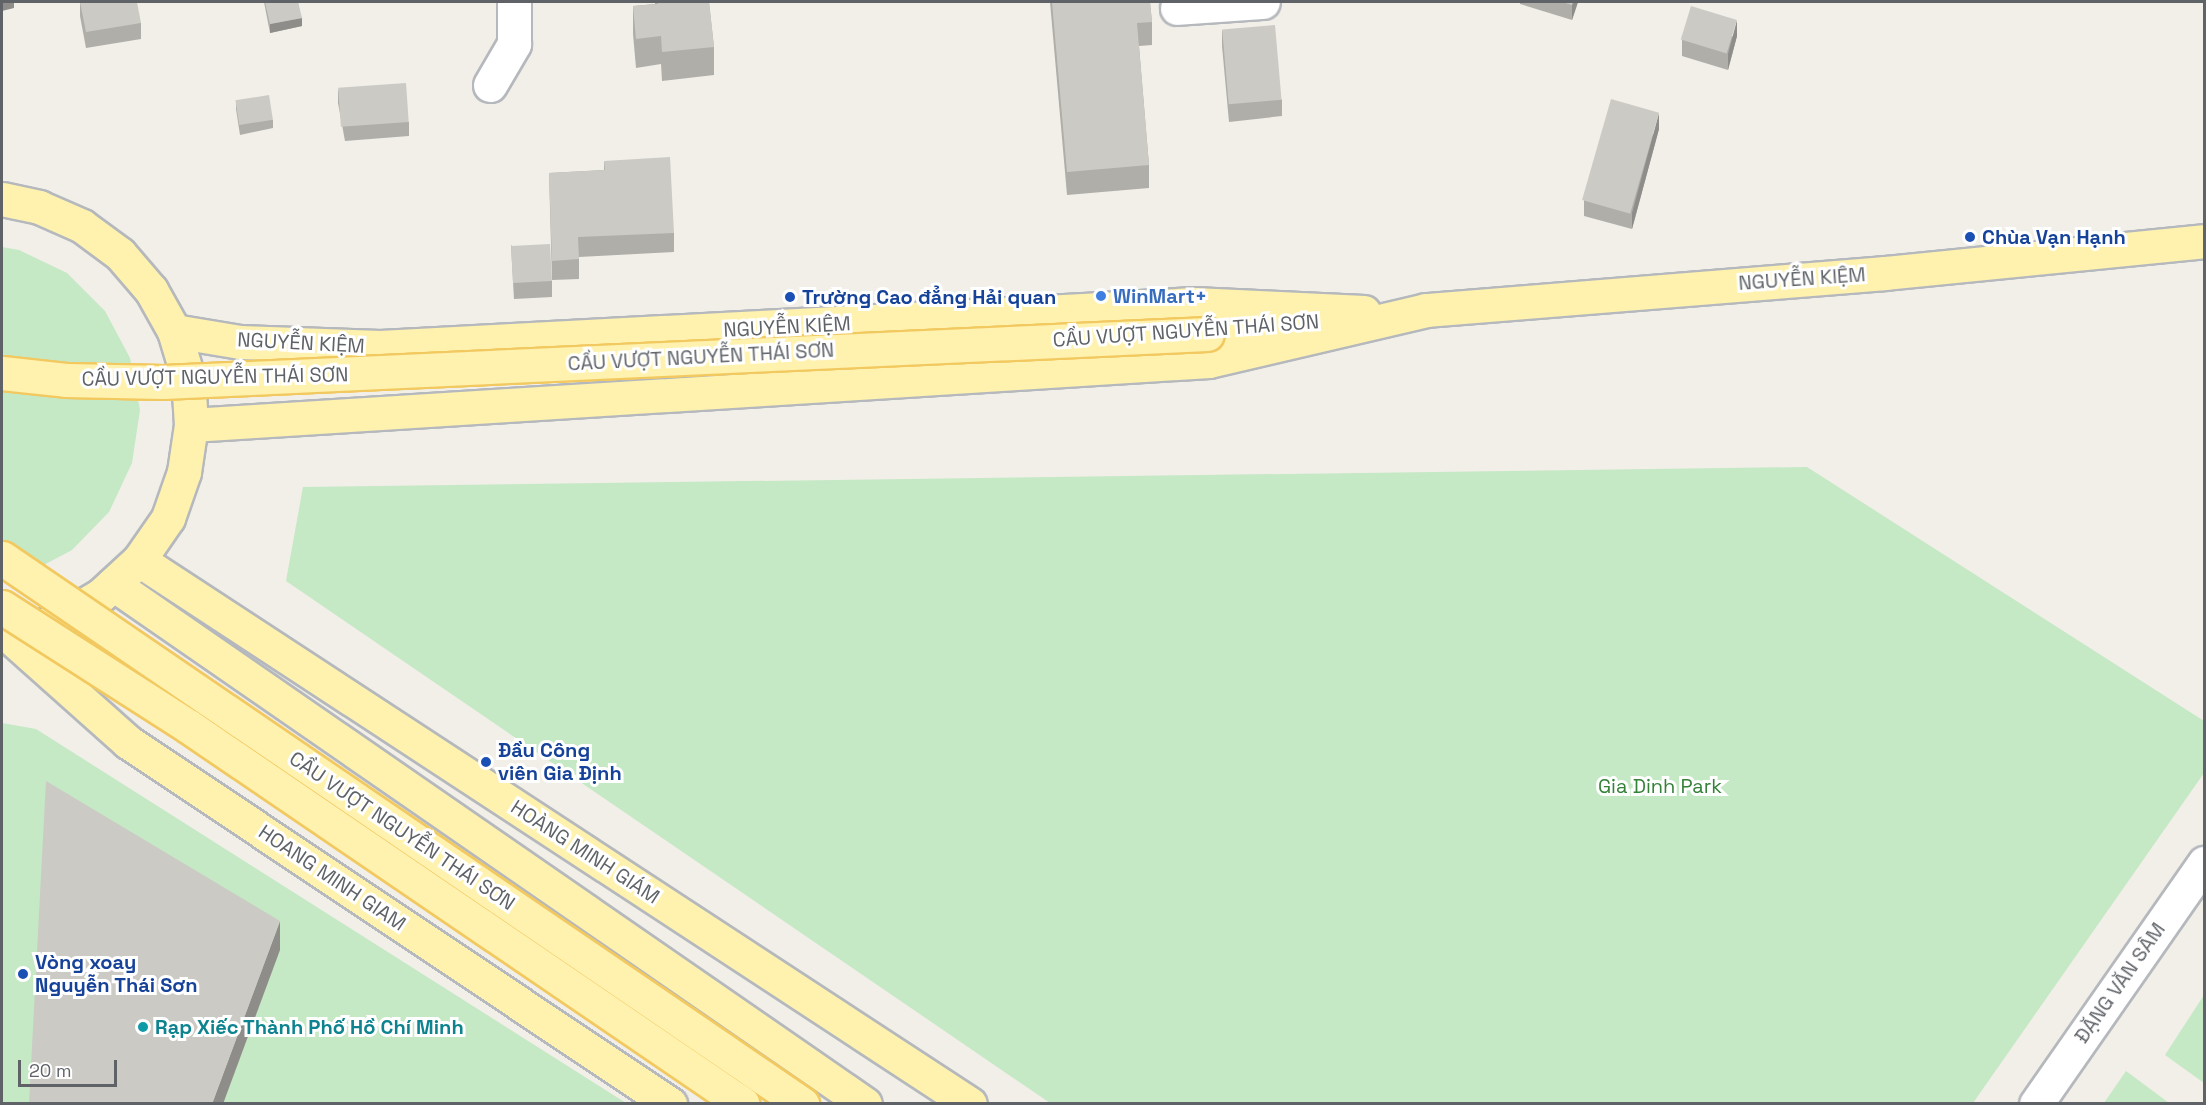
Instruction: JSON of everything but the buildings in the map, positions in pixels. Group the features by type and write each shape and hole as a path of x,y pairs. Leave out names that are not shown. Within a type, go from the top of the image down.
{"main road":[{"path":"2,198 39,207 82,226 120,254 152,290 174,331 188,377 191,425 184,472 168,518 139,560 113,584 57,621 4,626"},
{"name":"NGUYỄN KIỆM","path":"191,425 1209,361 1400,313 1532,298 1920,270 2205,241"},
{"name":"NGUYỄN KIỆM","path":"174,331 240,342 380,347 1194,304 1400,313"},
{"name":"CẦU VƯỢT NGUYỄN THÁI SƠN","path":"2,373 66,380 163,382 1207,334 1400,313"},
{"name":"CẦU VƯỢT NGUYỄN THÁI SƠN","path":"2,558 802,1104"},
{"name":"HOÀNG MINH GIÁM","path":"139,560 970,1104"},
{"path":"113,584 865,1104"},
{"name":"CẦU VƯỢT NGUYỄN THÁI SƠN","path":"4,626 188,726 743,1104"},
{"name":"HOANG MINH GIAM","path":"4,626 128,742 670,1104"}],"street":[{"path":"490,86 514,44 514,2"},
{"path":"1177,8 1263,2"},
{"name":"ĐẶNG VĂN SÂM","path":"2036,1104 2205,863"}],"green space":[{"path":"2,247 19,250 67,273 105,311 130,358 140,410 132,463 109,512 72,550 25,575 2,580"},
{"name":"Gia Dinh Park","path":"1807,467 2204,721 2204,773 1973,1103 1050,1103 286,581 303,487"},
{"path":"2,723 36,729 626,1103 2,1103"},
{"path":"2204,995 2204,1083 2165,1055"},
{"path":"2126,1071 2169,1103 2104,1103"}],"place":[{"name":"Chùa Vạn Hạnh","path":"1970,237"},
{"name":"WinMart+","path":"1101,296"},
{"name":"Trường Cao đẳng Hải quan","path":"790,297"},
{"name":"Đầu Công viên Gia Định","path":"486,762"},
{"name":"Vòng xoay Nguyễn Thái Sơn","path":"23,974"},
{"name":"Rạp Xiếc Thành Phố Hồ Chí Minh","path":"143,1027"}]}
